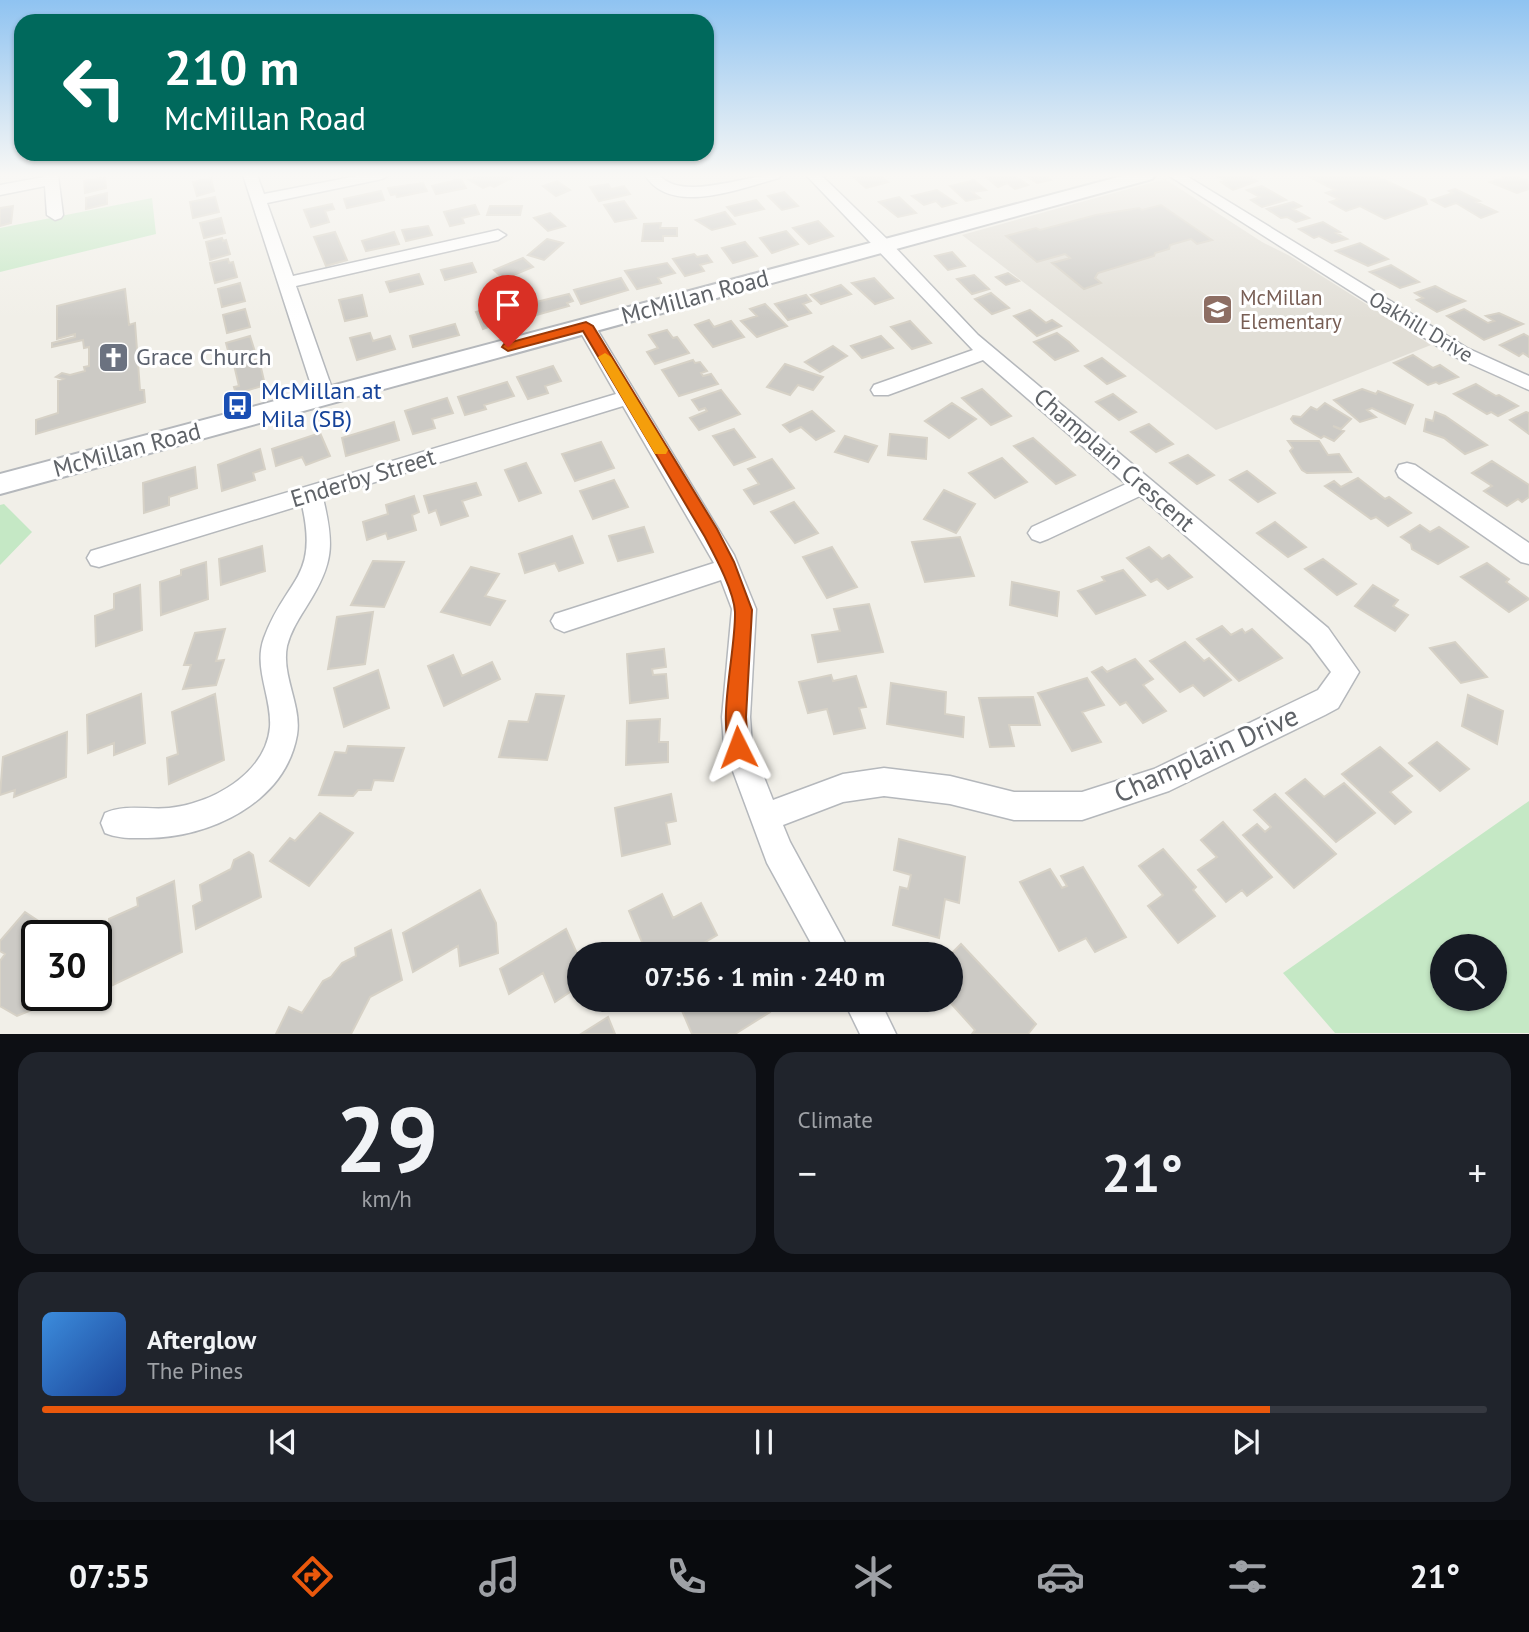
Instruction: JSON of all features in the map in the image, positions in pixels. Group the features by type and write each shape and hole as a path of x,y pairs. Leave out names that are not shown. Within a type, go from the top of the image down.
{"street":[{"path":"266,223 325,397"},
{"name":"Champlain Crescent","path":"863,223 960,329 1319,636 1346,672"},
{"name":"McMillan Road","path":"0,484 963,223"},
{"name":"Oakhill Drive","path":"1253,223 1460,352 1529,384"},
{"path":"286,283 498,236"},
{"path":"586,326 711,534 728,568 744,610 736,717 738,747 778,852 828,942"},
{"path":"881,390 986,352"},
{"name":"Enderby Street","path":"99,558 627,398"},
{"path":"1407,471 1529,555"},
{"path":"1040,533 1143,485"},
{"path":"116,823 165,824 188,820 237,799 268,771 280,745 284,719 272,652 277,634 316,567 321,545 311,494"},
{"path":"564,621 728,568"},
{"name":"Champlain Drive","path":"765,817 843,788 884,782 950,790 1014,806 1082,806 1158,780 1315,706 1328,699 1346,672"},
{"path":"867,1012 879,1034"}],"shaded area":[{"name":"McMillan Elementary","path":"1005,223 1233,223 1431,345 1216,430 962,235"}],"green space":[{"path":"24,223 155,223 156,234 0,272 0,228"},
{"path":"4,504 32,532 0,565 0,505"},
{"path":"1529,801 1529,1033 1335,1033 1283,973"}],"building":[{"path":"200,223 222,223 225,233 204,238"},
{"path":"540,223 562,223 565,226 548,231"},
{"path":"661,223 660,228 677,228 677,236 663,236 663,241 642,241 644,224"},
{"path":"701,223 735,224 712,230"},
{"path":"820,223 833,236 809,244 793,228"},
{"path":"1065,223 1188,223 1212,240 1197,244 1191,239 1170,245 1169,249 1155,253 1154,256 1098,273 1095,278 1101,283 1084,289 1052,263 1070,258 1065,254 1037,262 1006,236 1036,228 1040,230"},
{"path":"1325,223 1347,239 1332,243 1319,236 1314,238 1299,229"},
{"path":"428,226 432,235 406,241 402,230"},
{"path":"786,231 798,244 772,253 760,238"},
{"path":"335,232 347,260 326,266 314,237"},
{"path":"394,232 399,244 366,251 362,241"},
{"path":"222,238 223,241 226,240 230,254 210,260 206,242"},
{"path":"547,239 563,243 544,260 528,255"},
{"path":"745,242 757,256 733,263 722,248"},
{"path":"1360,243 1388,259 1368,266 1336,251"},
{"path":"952,252 965,266 948,270 935,256"},
{"path":"694,254 697,257 707,255 712,262 700,265 704,271 685,276 673,259"},
{"path":"523,258 533,267 504,279 494,270"},
{"path":"228,259 229,263 233,262 237,277 215,283 210,263"},
{"path":"472,263 476,272 445,280 441,270"},
{"path":"667,263 675,273 658,278 661,283 637,289 625,271"},
{"path":"1391,265 1419,282 1400,288 1370,272"},
{"path":"1008,273 1019,281 1006,285 996,277"},
{"path":"419,274 423,284 390,292 386,282"},
{"path":"974,275 989,289 972,294 957,279"},
{"path":"621,278 628,290 581,304 574,290"},
{"path":"874,278 893,298 875,304 852,283"},
{"path":"240,283 245,301 222,307 218,289"},
{"path":"841,285 851,294 821,304 811,295"},
{"path":"1435,286 1465,301 1437,312 1417,300 1423,298 1415,293"},
{"name":"Grace Church","path":"125,289 129,325 135,323 140,390 144,390 145,402 36,434 36,420 58,413 58,381 63,379 56,377 62,373 70,375 85,371 84,367 89,366 89,347 84,348 83,340 52,347 52,343 75,337 75,334 57,339 57,306"},
{"path":"991,293 1009,308 992,314 975,299"},
{"path":"569,294 573,301 567,303 569,306 529,317 524,305"},
{"path":"362,295 367,316 345,321 339,300"},
{"path":"806,295 811,301 803,304 811,313 788,320 775,304"},
{"path":"512,303 519,316 483,329 476,312"},
{"path":"765,304 787,326 757,337 741,321 757,316 750,309"},
{"path":"245,309 250,327 227,333 223,315"},
{"path":"1464,309 1488,323 1494,321 1486,316 1499,313 1523,324 1484,340 1447,316"},
{"path":"1030,310 1046,323 1052,320 1061,326 1037,336 1014,316"},
{"path":"709,320 714,327 731,321 744,337 713,347 695,325"},
{"path":"910,321 931,343 912,349 891,327"},
{"path":"455,324 459,335 413,347 410,336"},
{"path":"667,330 673,338 677,337 689,353 655,364 647,352 658,348 649,335"},
{"path":"370,333 373,341 390,336 395,349 357,360 350,338"},
{"path":"1057,333 1078,351 1055,360 1034,342"},
{"path":"1524,334 1529,337 1529,357 1523,353 1519,356 1500,345"},
{"path":"250,336 256,355 231,362 226,343"},
{"path":"881,336 893,348 862,358 851,346"},
{"path":"833,346 847,356 820,372 805,362"},
{"path":"1413,355 1433,368 1440,365 1458,377 1428,385 1394,363"},
{"path":"1102,358 1125,376 1107,384 1085,366"},
{"path":"259,359 265,385 236,394 234,387 239,386 234,365"},
{"path":"693,360 695,363 700,362 707,371 701,373 703,376 711,374 718,384 679,396 662,370"},
{"path":"785,364 823,377 813,390 798,385 790,395 767,387"},
{"path":"553,366 561,381 545,386 548,393 528,399 517,377"},
{"path":"507,382 514,396 484,405 486,409 465,415 458,397"},
{"path":"1476,384 1518,406 1498,416 1491,412 1487,414 1454,394"},
{"path":"982,389 1011,416 991,425 962,398"},
{"path":"1362,389 1376,394 1378,391 1413,405 1405,424 1372,408 1367,410 1376,417 1360,422 1334,400"},
{"path":"721,390 740,414 699,430 690,418 707,411 705,408 699,410 692,400"},
{"path":"1113,394 1136,412 1119,420 1096,402"},
{"path":"447,398 453,413 432,419 435,428 413,434 405,411"},
{"path":"952,403 976,419 949,438 925,421"},
{"path":"1325,403 1351,419 1341,429 1333,426 1344,431 1334,441 1324,436 1321,438 1291,419 1293,416 1301,417 1311,407 1317,410"},
{"path":"812,411 834,431 816,440 801,427 790,432 783,425"},
{"path":"1435,412 1487,445 1465,454 1444,438 1424,431 1426,419 1433,421"},
{"path":"1529,413 1529,434 1510,420"},
{"path":"394,422 399,440 346,456 342,438"},
{"path":"1149,424 1173,444 1156,452 1131,432"},
{"path":"734,429 755,457 734,465 713,436"},
{"path":"320,433 330,456 306,465 302,457 276,466 272,449"},
{"path":"890,434 927,438 926,459 888,455"},
{"path":"845,436 877,446 868,462 835,452"},
{"path":"1033,438 1075,475 1056,484 1014,446"},
{"path":"1288,441 1319,441 1328,455 1339,454 1351,472 1307,473 1302,470 1290,451 1293,448"},
{"path":"601,442 614,468 575,481 562,454"},
{"path":"260,449 265,469 253,473 255,480 222,491 218,465"},
{"path":"1188,455 1214,475 1197,484 1170,463"},
{"path":"1002,458 1027,482 995,498 969,473"},
{"path":"772,459 794,488 754,504 744,490 759,484 748,469"},
{"path":"1492,461 1529,485 1529,497 1522,502 1518,499 1507,506 1484,491 1492,486 1472,473"},
{"path":"526,463 541,493 519,501 505,470"},
{"path":"195,467 197,488 169,497 169,505 144,513 143,483"},
{"path":"1247,471 1275,493 1258,502 1230,480"},
{"path":"1358,478 1385,499 1389,497 1411,513 1388,526 1376,517 1371,519 1325,486 1334,481 1341,487"},
{"path":"614,480 628,507 593,519 580,491"},
{"path":"476,483 481,495 462,501 468,516 441,525 436,510 429,513 424,496"},
{"path":"944,490 975,504 956,533 924,519"},
{"path":"414,496 419,512 412,515 416,530 388,539 386,533 367,540 363,522 388,514 386,505"},
{"path":"794,502 818,533 795,543 771,512"},
{"path":"1275,522 1306,547 1288,557 1257,533"},
{"path":"1420,525 1430,532 1439,527 1468,547 1438,564 1412,549 1411,544 1401,537"},
{"path":"644,527 653,552 618,561 609,536"},
{"path":"572,536 583,563 559,571 555,563 525,573 519,554"},
{"path":"960,537 974,576 925,582 912,542"},
{"path":"262,546 265,571 221,585 219,559"},
{"path":"832,547 857,587 827,598 803,557"},
{"path":"1149,547 1162,559 1169,555 1192,577 1168,589 1157,579 1151,582 1127,558"},
{"path":"1323,559 1356,584 1337,595 1305,569"},
{"path":"373,561 404,562 384,607 351,605"},
{"path":"206,562 208,599 161,615 160,582 181,575 181,570"},
{"path":"1487,563 1509,579 1506,582 1529,599 1509,612 1461,577"},
{"path":"471,567 499,574 485,596 505,601 490,625 441,612"},
{"path":"1123,570 1145,595 1096,614 1078,591 1105,581 1102,577"},
{"path":"1012,582 1059,592 1057,616 1010,605"},
{"path":"140,585 142,630 96,646 95,616 114,609 114,594"},
{"path":"1373,585 1398,600 1393,606 1408,615 1395,631 1355,606"},
{"path":"869,604 883,652 818,662 812,635 840,631 834,609"},
{"path":"373,612 365,664 328,669 337,617"},
{"path":"1222,626 1231,635 1242,629 1245,633 1252,629 1282,658 1239,681 1197,639"},
{"path":"225,629 216,661 224,660 216,685 183,689 191,665 184,665 195,633"},
{"path":"1185,642 1204,661 1209,658 1231,680 1204,696 1193,685 1180,692 1150,661"},
{"path":"1455,642 1487,677 1461,683 1430,648"},
{"path":"664,649 666,667 652,669 653,675 666,674 668,698 630,703 627,654"},
{"path":"453,655 462,676 492,662 500,679 444,706 428,666"},
{"path":"1135,659 1153,679 1143,685 1166,711 1143,723 1126,702 1120,705 1092,672 1102,667 1107,672"},
{"path":"378,670 389,708 344,727 334,688"},
{"path":"831,675 833,681 856,676 866,707 859,708 865,728 834,734 827,709 808,713 799,682"},
{"path":"1087,678 1104,705 1082,712 1101,742 1072,751 1038,693"},
{"path":"891,683 946,692 945,714 964,717 963,737 887,724"},
{"path":"141,694 145,743 114,755 114,743 88,753 87,715"},
{"path":"215,694 224,760 169,784 167,758 178,754 172,712"},
{"path":"536,694 564,696 547,760 499,757 509,721 528,722"},
{"path":"1468,695 1503,711 1497,744 1462,726"},
{"path":"1033,697 1040,725 1009,725 1014,746 990,747 979,698"},
{"path":"660,719 659,742 668,742 668,762 626,765 627,721"},
{"path":"67,732 66,777 14,797 15,790 0,795 3,757"},
{"path":"1437,742 1469,769 1440,791 1409,763"},
{"path":"348,746 404,748 393,781 374,780 371,790 358,790 353,796 319,795 335,752 346,753"},
{"path":"1380,747 1412,776 1390,792 1411,812 1395,824 1342,774"},
{"path":"1305,779 1324,797 1344,783 1375,813 1336,842 1286,793"},
{"path":"671,794 676,821 666,823 670,844 622,856 615,808"},
{"path":"1275,794 1336,854 1294,888 1243,835 1257,824 1265,832 1271,827 1254,810"},
{"path":"320,813 353,833 309,886 270,861 290,838 295,841"},
{"path":"1223,822 1272,877 1247,896 1242,890 1226,902 1198,870 1217,857 1201,840"},
{"path":"899,839 965,857 959,903 945,899 939,938 893,925 900,887 908,889 911,875 894,870"},
{"path":"1163,849 1196,887 1193,890 1215,916 1178,943 1148,906 1163,895 1139,866"},
{"path":"249,852 253,855 261,897 196,929 193,906 202,901 200,885 231,869 234,860"},
{"path":"1083,867 1126,937 1095,952 1086,938 1059,951 1020,882 1050,869 1062,888 1067,886 1061,876"},
{"path":"174,881 182,952 113,985 112,920 109,919 138,906 137,898"},
{"path":"480,890 496,923 498,953 460,966 458,946 413,972 403,933"},
{"path":"662,894 673,918 701,903 717,935 705,942 642,942 629,911"},
{"path":"25,912 37,920 21,920 21,1011 29,1011 17,1016 0,1006 0,961 5,954 0,951 0,941"},
{"path":"566,929 572,942 567,942 567,994 555,1002 543,973 509,994 500,969"},
{"path":"391,930 402,980 370,997 351,1034 276,1034 289,1007 302,1013 323,981 331,977 342,963 356,956 355,948"},
{"path":"963,946 1036,1024 1028,1034 972,1034 975,1030 959,1012 963,1012"},
{"path":"683,1012 770,1012 735,1034 692,1034"},
{"path":"608,1017 615,1034 581,1034"}],"slow traffic":[{"path":"605,357 660,450"}],"place":[{"name":"McMillan Elementary","path":"1217,310"},
{"name":"Grace Church","path":"113,357"},
{"name":"McMillan at Mila (SB)","path":"238,405"}],"route":[{"path":"508,347 586,326 711,534 726,562 744,610 736,717 738,747"}]}
